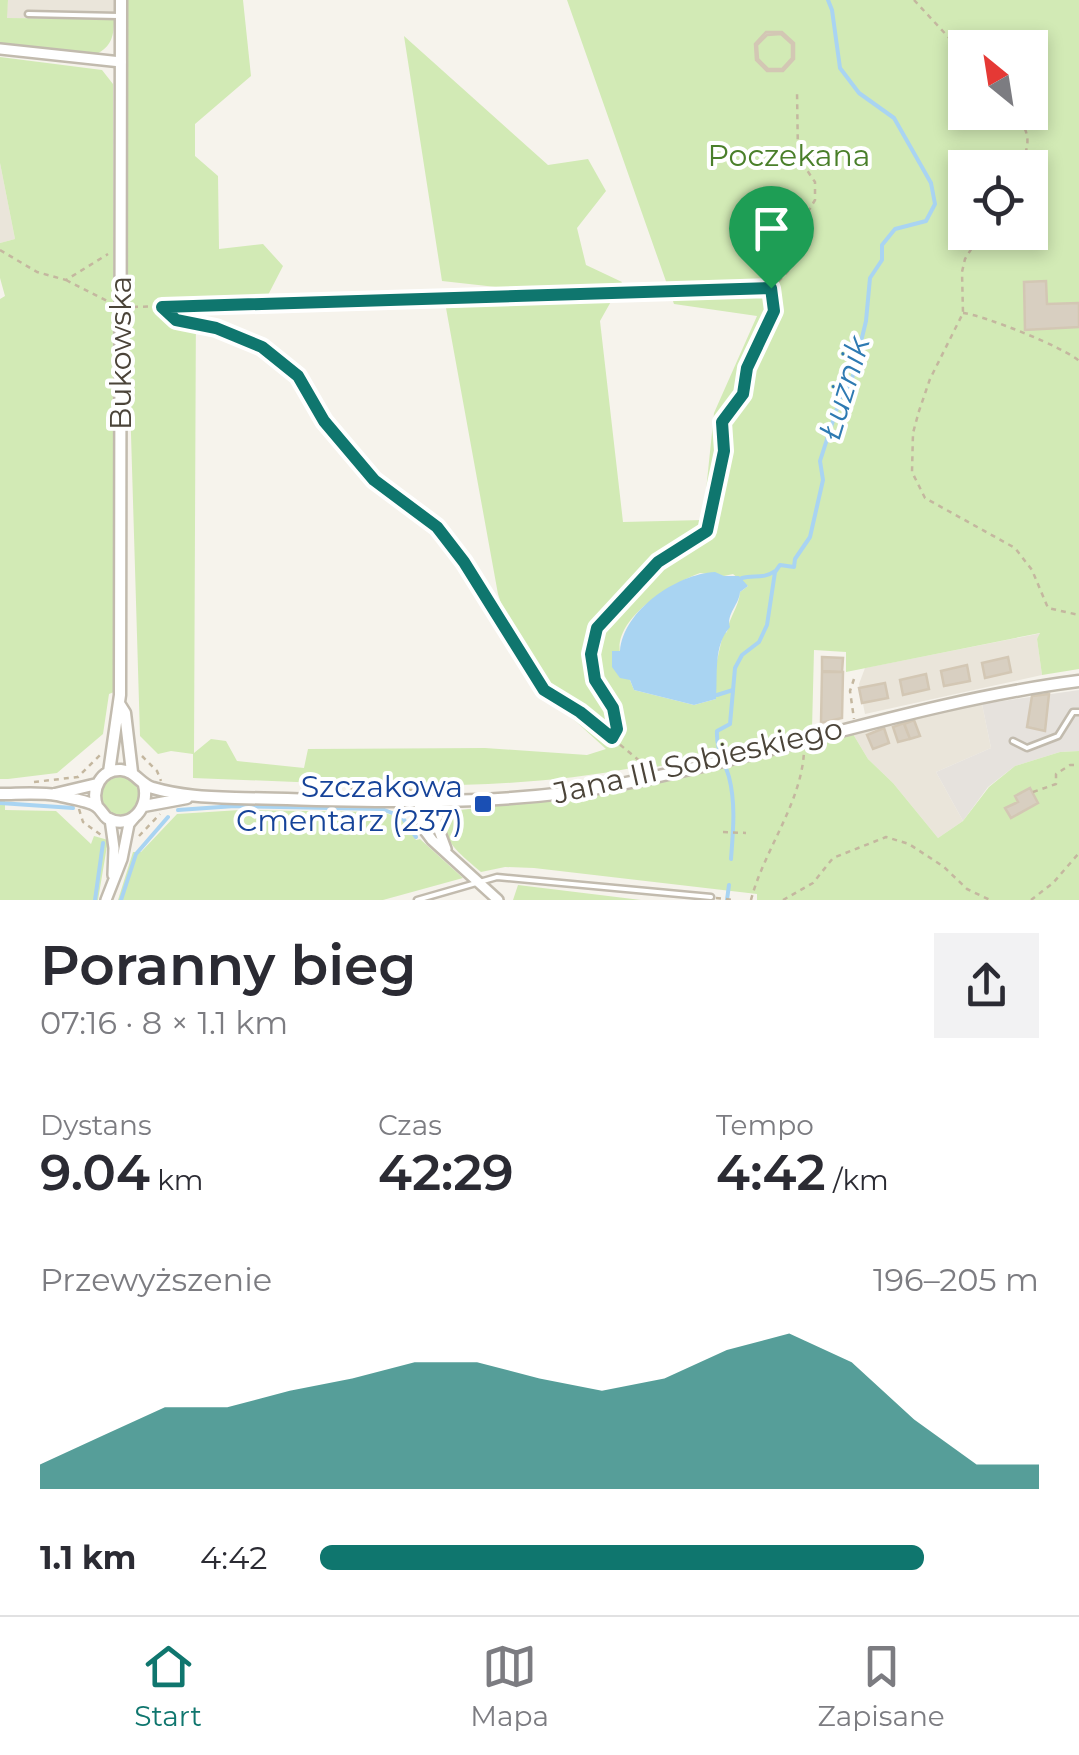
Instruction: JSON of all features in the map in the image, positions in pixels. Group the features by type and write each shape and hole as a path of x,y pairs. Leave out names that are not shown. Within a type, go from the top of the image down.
{"street":[{"name":"Bukowska","path":"120,705 121,0"},
{"path":"0,49 121,62"},
{"name":"Jana III Sobieskiego","path":"193,797 438,800 546,796 622,784 946,703 1079,681"},
{"path":"0,794 54,794 97,784 109,772 120,705"},
{"path":"120,705 132,772 143,784 193,797"},
{"path":"109,772 132,772"},
{"path":"97,784 97,806"},
{"path":"143,784 144,806"},
{"path":"54,794 97,806 110,820 114,848 112,882"},
{"path":"106,900 134,817 144,806 193,797"},
{"path":"418,799 423,828 498,900"},
{"path":"438,800 438,835 448,853"},
{"path":"110,820 127,821 134,817"}],"lane":[{"path":"28,14 121,16"},
{"path":"1013,741 1027,748 1058,736 1072,712 1079,712"},
{"path":"416,900 497,877 711,898"}],"path":[{"path":"914,0 948,37"},
{"path":"0,250 37,272 66,280 121,306 771,288 798,260 805,236 800,225 816,200 815,182 798,157 797,91"},
{"path":"971,250 962,272 963,313 930,378 913,433 912,472 925,498 1016,548 1032,570 1048,608 1079,616"},
{"path":"66,280 107,254 121,253"},
{"path":"612,738 617,729 613,708 595,680 591,654 597,628 658,562 707,531 724,451 722,422 743,394 747,368 774,311 771,288"},
{"path":"162,307 176,320 216,328 262,347 298,376 324,421 374,480 437,527 464,562 544,690 580,712 649,771 637,771"},
{"path":"963,313 981,314 1070,352 1079,361"},
{"path":"854,679 850,691 856,726"},
{"path":"751,900 804,761 804,738"},
{"path":"137,751 157,771 162,782 170,782"},
{"path":"26,783 78,777 105,752"},
{"path":"1033,792 1056,784 1056,774 1061,770 1079,765"},
{"path":"342,789 428,790"},
{"path":"722,832 746,833"},
{"path":"783,900 813,883 833,858 886,836 934,859 967,889 990,900"},
{"path":"1031,900 1079,852"},
{"path":"711,898 734,900"}],"shaded area":[{"path":"8,0 115,0 114,19 6,18"},
{"path":"0,163 15,239 0,243"},
{"path":"1042,633 1037,639 1042,675 865,714 859,684 865,668"},
{"path":"1079,690 1079,751 1060,752 1015,766 988,787 963,821 936,772 991,748 982,704"},
{"path":"982,704 991,748 936,772 963,821 938,838 868,759 853,734"}],"green space":[{"path":"0,0 8,0 7,18 114,19 111,40 96,54 0,43"},
{"name":"Poczekana","path":"126,0 243,0 251,76 195,124 195,156 218,176 219,249 263,244 283,266 267,297 196,300 194,753 211,739 226,741 237,761 304,768 308,749 485,748 587,755 606,749 524,674 498,594 446,308 500,305 496,287 442,281 404,36 548,165 588,159 606,191 577,228 586,265 622,282 600,321 623,522 703,520 714,413 757,316 674,304 567,0 1079,0 1079,669 1042,675 1037,639 1040,633 846,672 846,652 814,650 812,729 652,768 527,782 416,785 193,778 193,754 158,754 140,736 125,233","holes":["700,573 733,574 748,586 740,592 723,634 716,665 716,699 694,705 634,690 620,653 626,627 661,593"]},
{"path":"0,57 102,70 113,84 114,692 109,694 103,734 57,773 8,779 0,779 0,299 5,296 0,278 0,243 15,239 0,163"},
{"path":"853,734 868,759 938,838 963,821 989,787 1015,766 1060,752 1079,751 1079,900 757,900 757,894 534,868 505,867 481,872 457,851 447,835 451,818 460,810 608,794"},
{"path":"120,777 133,783 139,796 133,809 120,815 107,809 101,796 107,783"},
{"path":"0,800 5,800 5,810 56,811 91,844 94,836 108,840 98,900 0,900"},
{"path":"240,810 381,812 402,818 416,840 420,839 463,878 383,900 118,900 133,852 141,852 177,814"},
{"path":"518,885 641,900 513,900"}],"water":[{"path":"715,572 739,576 748,586 740,592 721,643 716,699 694,705 634,690 630,680 620,678 612,667 612,651 620,651 631,622 669,587"}],"building":[{"path":"766,32 782,32 794,43 794,59 783,71 767,71 756,60 755,44","holes":["781,34 792,44 792,58 782,69 768,69 758,59 757,45 767,35"]},
{"path":"1046,281 1047,304 1079,303 1079,327 1025,330 1024,282"},
{"path":"822,657 843,658 842,672 822,672"},
{"path":"1008,657 1011,672 985,678 982,663"},
{"path":"967,665 970,681 944,686 941,671"},
{"path":"822,671 843,672 842,718 821,723"},
{"path":"926,674 929,689 903,695 900,680"},
{"path":"885,683 888,698 862,703 859,688"},
{"path":"1049,694 1045,731 1027,727 1032,696"},
{"path":"914,720 920,736 910,739 904,724"},
{"path":"904,723 910,739 898,742 893,727"},
{"path":"884,728 889,743 873,749 867,735"},
{"path":"1030,788 1038,803 1011,818 1005,808 1018,802 1015,796"}],"waterway":[{"name":"Łużnik","path":"731,859 733,797 717,731 730,724 735,668 742,655 759,642 767,625 775,572 780,565 794,567 810,537 823,480 820,461 841,396 851,383 866,321 870,278 882,260 882,245 895,229 926,221 935,204 931,183 894,118 859,93 840,68 828,0"},
{"path":"742,578 775,571"},
{"path":"717,695 733,690"},
{"path":"0,803 73,808"},
{"path":"178,810 235,806 382,809 402,817 416,837"},
{"path":"121,900 136,854 168,817"},
{"path":"95,900 103,843"},
{"name":"Łużnik","path":"727,900 729,885"}],"place":[{"name":"Szczakowa Cmentarz (237)","path":"483,804"}],"route":[{"path":"771,288 774,311 747,368 743,394 722,422 724,451 707,531 658,562 597,628 591,654 595,680 613,708 617,729 612,738 544,690 464,562 437,527 374,480 324,421 298,376 262,347 216,328 176,320 162,307 647,294 771,288"}]}
